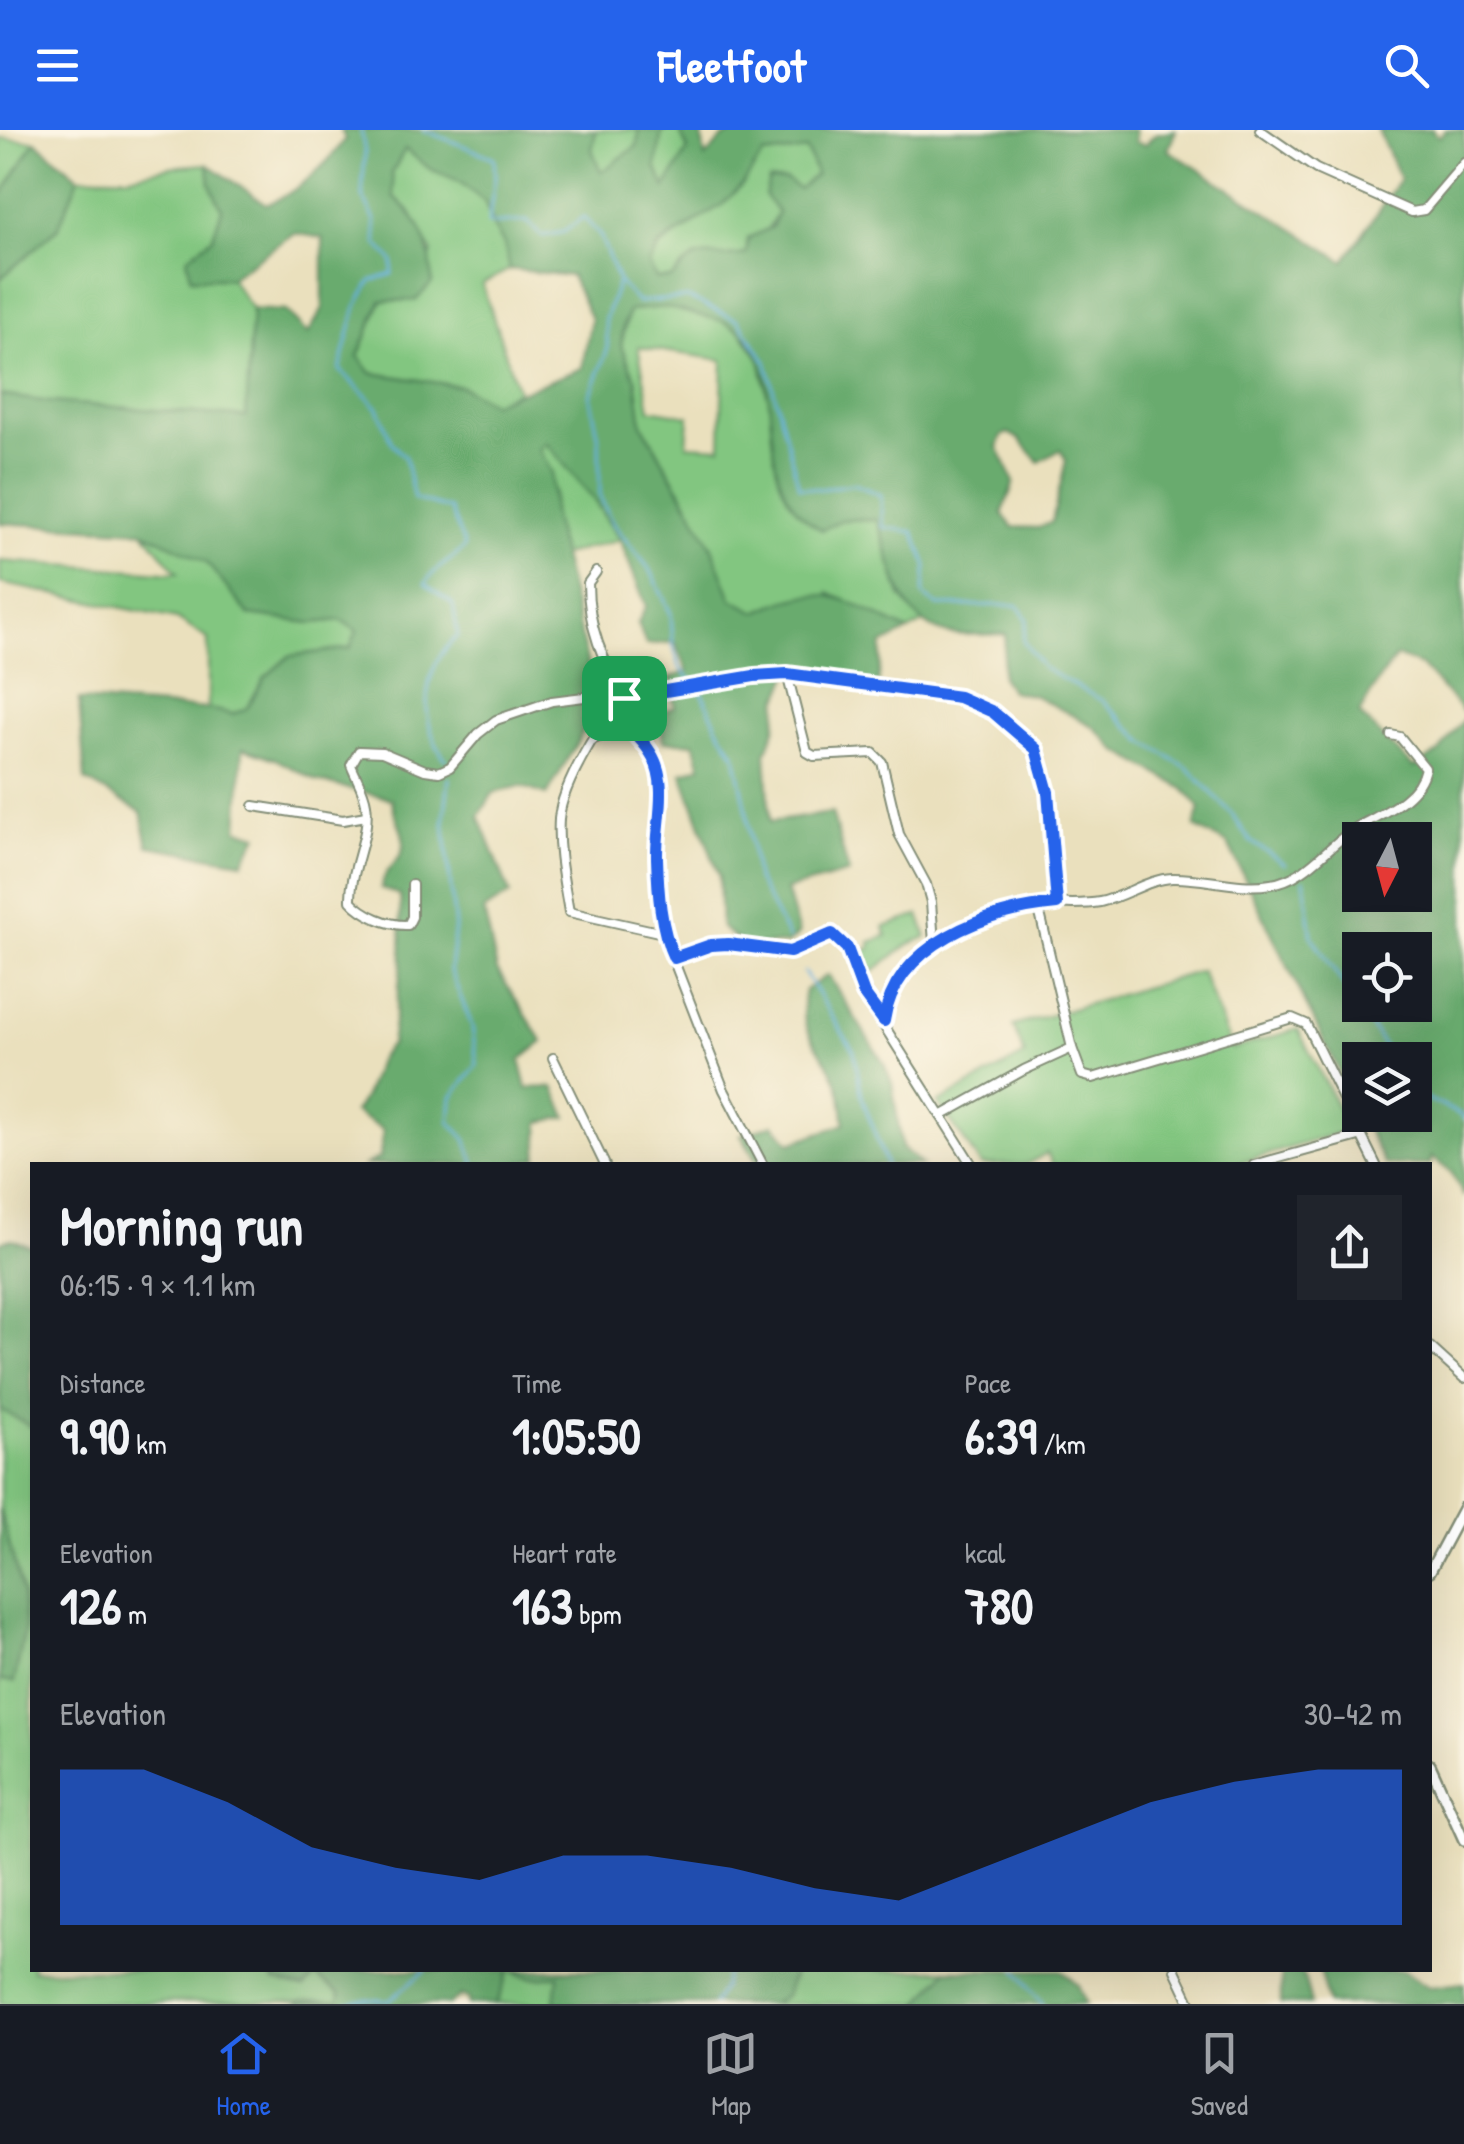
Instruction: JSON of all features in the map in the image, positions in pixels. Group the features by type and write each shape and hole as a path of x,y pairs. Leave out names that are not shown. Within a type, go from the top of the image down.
{"street":[{"path":"1260,130 1316,169 1412,212 1424,210 1464,163"},
{"path":"596,572 588,583 593,632 621,699"},
{"path":"787,674 807,752 814,756 874,753 882,762 899,834 926,884 934,943"},
{"path":"412,885 412,917 408,925 398,926 360,911 350,901 366,816 361,786 351,765 359,750 382,752 438,772 450,766 496,720 552,701 592,696 621,699 787,674 959,697 993,712 1036,749 1048,792 1057,904"},
{"path":"621,699 585,751 559,815 568,912 662,933"},
{"path":"610,711 654,759 661,788 657,858 662,933 724,1090 761,1162"},
{"path":"593,740 626,726"},
{"path":"884,1021 886,1003 896,986 934,943 972,924 1038,905 1096,902 1169,878 1238,885 1270,885 1290,880 1349,832 1413,793 1422,782 1425,768 1400,737 1391,734"},
{"path":"254,806 342,820 366,816"},
{"path":"1038,905 1072,1048 1082,1074 1093,1078 1292,1018 1306,1024 1374,1162"},
{"path":"674,958 711,945 728,944 790,952 832,934 847,948 864,994 970,1162"},
{"path":"941,1116 1072,1048"},
{"path":"553,1058 604,1162"},
{"path":"1265,1162 1360,1136"},
{"path":"1432,1349 1464,1378"},
{"path":"1432,1567 1464,1507"},
{"path":"1432,1769 1464,1840"},
{"path":"1176,1972 1191,2004"}],"green space":[{"path":"341,130 596,130 592,150 601,172 637,146 639,130 662,130 656,167 665,188 688,150 679,130 706,130 702,136 705,158 723,138 740,130 1135,130 1135,142 1145,145 1155,134 1176,130 1168,150 1344,261 1400,179 1378,130 1432,130 1439,137 1445,130 1464,131 1464,712 1421,666 1397,656 1359,714 1414,768 1439,752 1464,719 1464,1197 1451,1172 1431,1157 1430,1162 1384,1162 1368,1132 1432,1132 1432,1042 1342,1042 1342,1078 1228,844 1195,827 1200,808 1184,789 1116,750 1093,726 1035,696 1011,691 1001,677 1006,634 948,634 926,624 914,613 898,584 877,519 842,520 822,530 797,510 783,487 775,460 765,377 757,352 730,324 663,308 629,311 621,346 636,380 642,424 711,545 732,599 757,612 801,596 835,597 908,631 882,645 878,686 792,668 778,701 776,726 766,753 770,822 832,813 849,873 786,890 799,934 787,944 744,945 721,927 719,876 682,773 701,766 694,743 663,741 659,713 675,707 668,678 688,672 675,642 646,645 638,623 646,606 620,540 594,500 546,443 539,449 552,473 552,513 590,674 594,713 547,795 520,786 493,793 479,816 510,894 484,910 497,970 543,1042 520,1060 527,1088 554,1087 567,1117 540,1122 537,1158 522,1162 371,1162 380,1157 383,1130 354,1112 379,1059 391,1044 402,963 400,895 381,888 403,847 392,799 317,781 243,748 238,829 258,835 243,862 148,846 141,812 85,780 79,700 233,714 247,708 265,677 290,656 350,648 357,631 341,620 311,623 249,615 206,562 143,531 0,523 0,395 246,417 252,309 286,311 308,334 323,308 323,238 294,233 230,278 191,278 187,258 213,237 222,209 210,184 208,164 266,204 310,177 345,139","holes":["405,149 430,169 459,181 485,202 504,244 510,269 571,276 591,319 582,368 492,403 460,386 371,373 358,356 381,301 416,300 432,283 423,235 394,196 392,173","807,150 816,174 799,189 787,180 769,180 765,196 778,212 772,227 748,238 746,254 706,255 691,260 672,278 656,279 649,264 659,245 723,204 763,155","1008,433 1019,439 1039,462 1060,450 1066,460 1052,522 1038,528 1013,527 1002,514 1014,482 998,447 1002,436"]},
{"path":"596,130 639,130 637,146 601,173 592,150"},
{"path":"662,130 679,130 688,150 665,189 656,167"},
{"path":"0,138 35,141 0,198"},
{"path":"35,141 79,177 58,228 0,279 0,198"},
{"path":"405,149 430,169 459,181 485,202 504,244 510,269 482,284 518,391 492,403 460,386 371,373 358,356 382,300 416,300 432,252 410,211 394,196 392,173"},
{"path":"807,150 817,174 782,207 755,247 730,258 700,256 672,278 656,279 649,264 658,250 720,203 763,155"},
{"path":"208,164 210,184 222,209 213,237 191,278 230,278 252,309 247,417 0,395 0,279 58,228 79,177 129,176"},
{"path":"670,305 722,320 741,332 760,359 767,394 842,520 877,519 901,597 925,622 908,631 829,593 850,675 787,671 732,599 691,508 642,424 636,380 621,346 629,311","holes":["638,347 723,360 721,447 687,445 689,416 650,409"]},
{"path":"546,442 594,500 620,540 562,555 552,513 554,492 539,448"},
{"path":"143,531 206,562 250,615 311,623 341,620 358,631 350,648 289,656 265,677 247,708 233,714 208,709 208,639 177,619 0,583 0,561 178,573"},
{"path":"919,915 927,937 909,944 867,976 860,952 871,948 870,942 887,936 884,927"},
{"path":"1201,971 1232,1049 1298,1029 1342,1116 1342,1132 1243,1162 1052,1162 1047,1153 1030,1162 979,1162 938,1103 1025,1055 1013,1026"},
{"path":"828,975 883,1062 892,1083 902,1148 918,1162 757,1162 741,1135 774,1124 791,1143 845,1124 838,1084 807,1029 805,990"},
{"path":"12,1239 30,1246 30,1426 0,1409 0,1242"},
{"path":"0,1409 30,1426 30,1972 272,1972 274,1981 315,1975 340,1993 340,2001 0,2004 0,1680 25,1630 22,1592 0,1512"},
{"path":"0,1510 22,1592 25,1630 14,1682 0,1680"},
{"path":"272,1972 508,1972 497,2004 468,2004 469,1999 462,1996 449,2004 298,2004 339,2001 340,1993 315,1976 304,1988 274,1981"},
{"path":"508,1972 524,1976 559,1974 555,2004 497,2004"},
{"path":"794,1972 945,1972 919,2004 771,2004 786,1995"},
{"path":"794,1972 786,1995 771,2004 555,2004 558,1975 541,1978 520,1973"},
{"path":"945,1972 1063,1972 1078,1985 1086,2004 919,2004"},
{"path":"1281,1972 1303,1972 1311,2004 1281,2004"},
{"path":"1320,1972 1405,1972 1429,1987 1464,1983 1464,2004 1328,2004"}],"waterway":[{"path":"361,130 365,153 362,195 375,220 377,244 393,261 392,274 371,281 356,307 340,370 378,408 392,444 405,457 414,499 450,509 465,547 425,584 453,604 458,636 436,663 427,696 431,730 447,761"},
{"path":"423,130 494,158 488,224 527,221 541,236 564,232 583,217 600,235 618,281 637,302 688,298 738,320 766,361 799,487 821,489 854,484 881,495 883,527 914,532 927,566 923,595 938,606 1017,605 1027,619 1023,641 1043,668 1103,701 1143,741 1188,768 1232,814 1250,841 1285,864"},
{"path":"618,282 605,319 608,348 590,396 599,439 600,497 613,524 651,571 671,614 673,645 680,668 695,684"},
{"path":"701,690 735,755 756,878 789,939"},
{"path":"449,778 444,821 455,927 450,970 472,1026 477,1065 452,1097 450,1122 466,1139 474,1162"},
{"path":"1304,879 1312,937 1381,1042"},
{"path":"804,972 854,1051 862,1097 885,1162"},
{"path":"1432,1101 1464,1120"},
{"path":"345,2004 365,1999 389,2001 424,1972"},
{"path":"713,2004 727,1972"},
{"path":"1018,1972 1043,2004"}],"route":[{"path":"787,674 959,697 993,712 1036,749 1048,792 1057,904 1038,905 972,924 934,943 896,986 886,1003 884,1021 864,994 847,948 832,934 790,952 728,944 711,945 674,958 662,933 657,858 661,788 654,759 637,735 610,711 624,698 787,674"}]}
